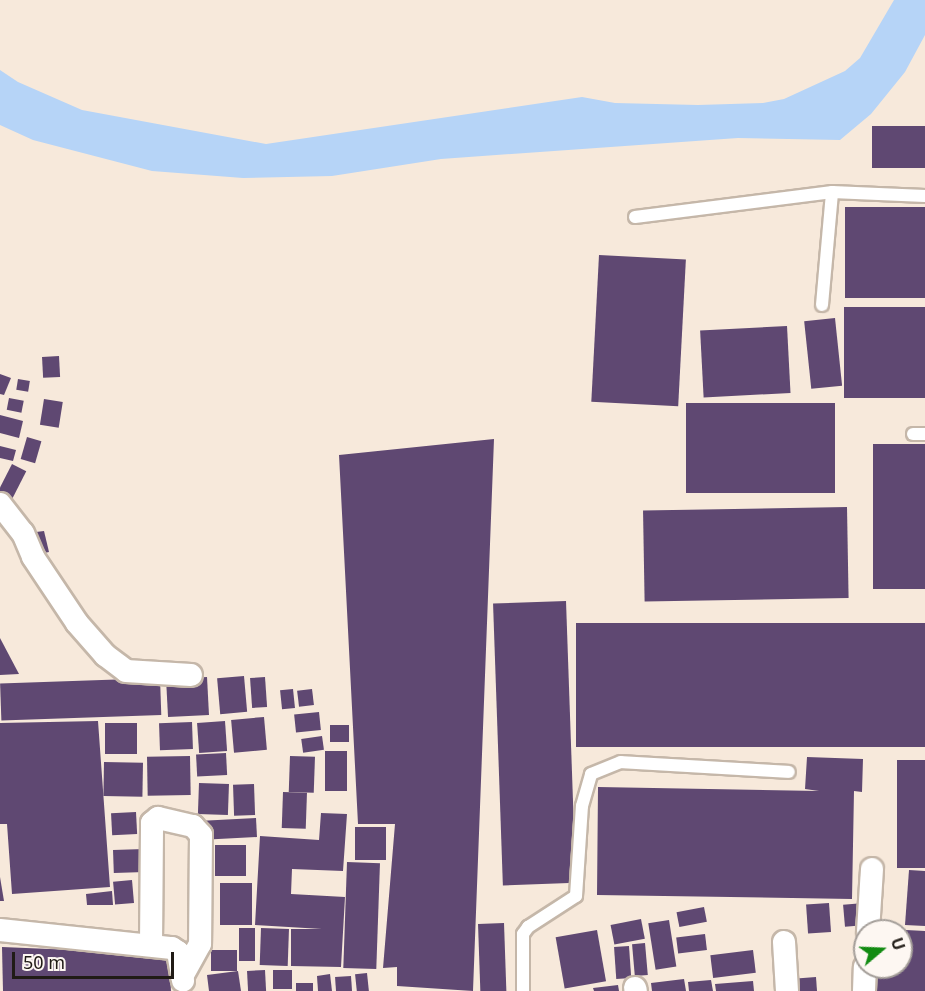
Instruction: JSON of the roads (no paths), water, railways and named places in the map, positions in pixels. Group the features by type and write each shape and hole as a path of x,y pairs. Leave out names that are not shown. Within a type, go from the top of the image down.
{"street":[{"path":"0,504 23,533 33,557 77,623 105,655 126,670 191,675"},
{"path":"151,944 152,823 158,818 193,826 201,835 200,944 183,984"},
{"path":"869,919 872,869"},
{"path":"0,930 172,948 178,952 183,984"},
{"path":"784,942 787,991"}],"lane":[{"path":"635,217 832,192 925,196"},
{"path":"822,305 832,192"},
{"path":"523,991 522,934 528,927 576,896 582,806 591,774 621,762 789,772"}],"water":[{"path":"894,0 925,0 925,35 905,72 871,114 840,140 738,138 441,159 332,176 243,178 152,171 33,140 0,125 0,70 18,82 82,110 266,144 582,97 615,103 698,105 763,103 784,99 845,71 860,58"}]}
